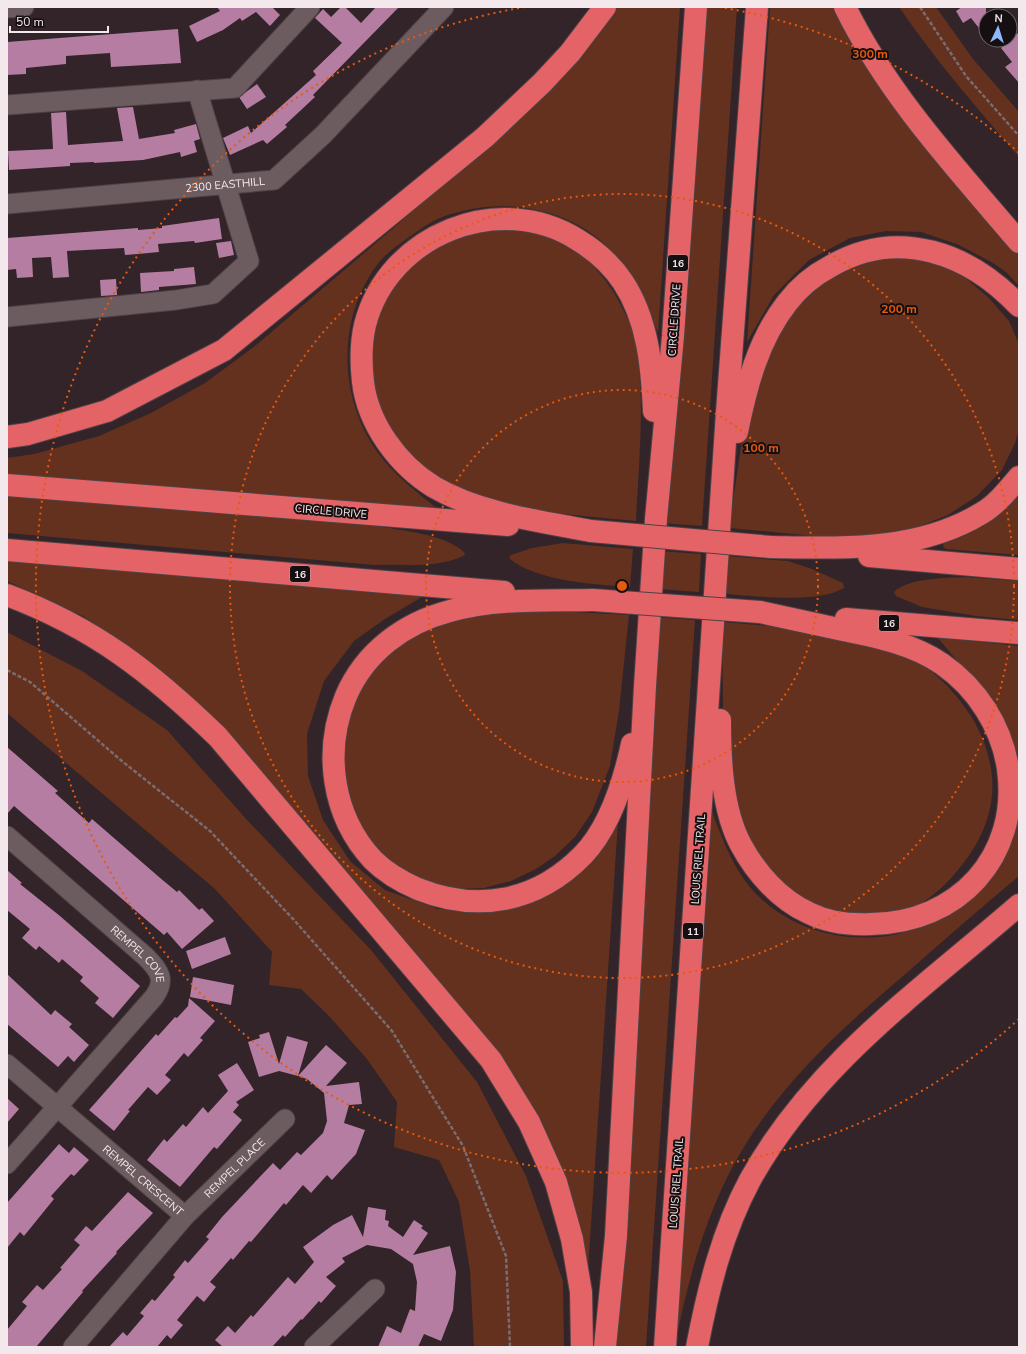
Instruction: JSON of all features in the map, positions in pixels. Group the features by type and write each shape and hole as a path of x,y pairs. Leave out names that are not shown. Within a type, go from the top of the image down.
{"highway":[{"path":"7,437 28,434 107,411 224,350 485,137 542,83 565,58 605,7"},
{"name":"CIRCLE DRIVE","path":"645,686 656,519 673,336 696,7"},
{"path":"720,516 757,7"},
{"path":"845,7 891,84 926,131 1019,242"},
{"path":"591,531 534,520 482,507 456,498 434,486 415,472 399,457 370,414 364,394 362,374 365,326 372,304 399,264 415,250 435,236 454,227 477,221 501,219 529,221 550,226 570,235 591,248 608,263 623,282 643,325 653,377 656,519"},
{"path":"720,516 744,398 752,369 775,320 787,302 806,282 842,259 870,249 893,247 922,248 950,257 973,267 1001,287 1019,306"},
{"path":"771,547 845,548 907,542 960,525 983,513 1004,494 1019,477"},
{"name":"CIRCLE DRIVE","path":"7,485 591,531 771,547"},
{"name":"LOUIS RIEL TRAIL","path":"665,1347 720,516"},
{"path":"771,547 1019,569"},
{"name":"16","path":"7,550 593,600 1019,633"},
{"path":"716,579 722,779 733,825 740,844 754,865 787,901 810,914 831,921 857,925 903,922 926,915 945,906 961,895 977,880 998,846 1006,824 1010,803 1007,758 991,716 979,698 962,680 942,664 919,652 892,641 760,612"},
{"path":"7,595 54,615 93,635 152,676 182,702 223,744 491,1060 529,1122 543,1151 565,1211 572,1239 581,1292 582,1347"},
{"path":"593,600 493,602 448,611 408,627 374,654 360,671 348,691 340,711 334,733 332,759 334,782 341,805 357,838 374,861 393,876 432,894 454,900 476,902 499,901 525,894 548,883 567,870 584,854 599,835 619,789 628,762 645,686"},
{"path":"605,1347 616,1236 645,686"},
{"path":"697,1347 714,1272 736,1210 750,1181 786,1124 806,1098 860,1040 1019,905"}],"street":[{"path":"7,8 24,7"},
{"path":"7,105 235,88 310,7"},
{"name":"2300 EASTHILL","path":"7,204 227,186 274,180 323,135 444,7"},
{"path":"7,317 176,300 213,294 249,261 198,90"},
{"name":"REMPEL COVE","path":"7,836 146,957 155,966 161,977 160,988 154,997 57,1108"},
{"name":"REMPEL CRESCENT","path":"7,1064 185,1216 73,1347"},
{"path":"7,1164 57,1108"},
{"name":"REMPEL PLACE","path":"185,1216 285,1119"},
{"path":"314,1347 375,1289"}],"path":[{"path":"920,7 966,76 1019,136"},
{"path":"7,670 30,682 123,762 210,831 294,920 392,1030 463,1146 506,1256 510,1347"}],"shaded area":[{"path":"615,7 680,7 658,333 637,285 626,267 619,259 602,242 583,228 563,218 541,211 518,207 494,206 471,209 448,215 428,224 392,250 377,265 364,286 355,309 349,334 348,359 350,384 355,408 365,431 378,453 399,476 439,510 7,474 7,458 34,454 99,436 151,413 205,383 255,346 397,225 556,81"},
{"path":"700,7 737,7 702,526 661,523"},
{"path":"770,7 833,7 853,48 895,106 1019,255 1019,286 1007,273 993,263 959,245 921,232 886,231 850,238 809,260 774,295 747,342"},
{"path":"899,7 936,7 973,59 1019,112 1019,157 942,65"},
{"path":"502,228 547,236 561,242 588,261 611,288 620,303 633,335 638,351 639,362 641,433 636,521 510,509 469,498 406,455 376,414 367,344 389,285 446,237"},
{"path":"895,256 933,261 963,276 989,298 1009,321 1019,344 1019,430 1015,443 1002,470 977,496 948,515 915,528 874,537 814,536 729,528 742,440 769,343 797,304 824,280 864,260"},
{"path":"1019,487 1019,555 946,549 943,547 947,538"},
{"path":"7,496 378,526 435,537 456,546 464,552 465,555 444,562 432,564 375,565 7,533"},
{"path":"563,543 633,549 630,587 584,583 550,577 520,566 509,558 511,555 532,548"},
{"path":"660,551 701,554 699,592 658,589"},
{"path":"726,556 788,561 812,569 843,583 844,588 833,593 819,596 786,598 725,594"},
{"path":"7,559 427,594 385,619 354,641 324,681 307,734 308,776 323,820 350,861 385,890 438,909 488,911 534,897 619,807 585,1314 528,1112 133,650 83,616 7,581"},
{"path":"965,577 1019,581 1019,620 976,616 922,607 896,596 894,592 900,587 917,581 937,578"},
{"path":"518,609 629,615 619,711 610,766 592,812 575,837 555,856 536,869 511,881 484,888 457,889 433,884 401,872 379,858 348,816 337,733 375,657 433,619"},
{"path":"655,617 695,620 646,1347 608,1347"},
{"path":"722,622 777,627 833,635 893,649 919,662 929,669 956,695 971,716 982,738 989,759 992,780 992,800 987,820 979,839 967,858 944,886 918,905 886,914 861,915 838,912 815,905 794,894 776,878 759,859 743,830 723,756"},
{"path":"7,632 82,671 167,730 248,821 371,950 477,1082 526,1176 563,1281 564,1347 474,1347 470,1271 459,1202 439,1160 394,1147 397,1102 367,1059 329,1016 301,989 269,985 272,952 215,889 7,713"},
{"path":"937,637 1019,646 1019,876 864,1010 801,1071 764,1117 734,1165 722,1189 702,1238 688,1288 676,1340 707,799 730,855 749,886 769,906 793,921 819,931 846,937 874,937 901,933 928,924 952,910 1005,851 993,703"}],"building":[{"path":"217,7 272,7 280,15 270,26 256,12 242,21 240,18 223,30 197,42 189,26 220,11"},
{"path":"341,7 345,7 361,23 376,7 399,7 313,95 315,97 285,125 287,127 267,144 263,140 230,155 223,138 248,126 251,133 316,75 313,71 342,43 315,18 323,9 331,17"},
{"path":"962,7 986,7 978,8 978,27 971,18 963,23 956,11"},
{"path":"178,29 181,63 111,67 110,53 66,56 66,64 26,68 26,74 7,75 7,42"},
{"path":"1019,32 1019,83 1005,67 1012,62 1001,48 1018,48"},
{"path":"257,84 266,97 247,109 239,97"},
{"path":"133,107 139,139 175,133 174,130 196,124 200,139 194,141 197,152 181,157 180,152 143,160 70,163 70,166 9,170 8,151 53,149 51,113 66,112 68,145 123,141 117,108"},
{"path":"219,218 222,239 195,243 194,241 158,244 159,252 138,254 125,255 124,248 67,251 69,277 53,278 51,257 32,258 33,277 17,278 16,269 7,270 7,238 138,228 138,230 162,228 162,226"},
{"path":"231,241 234,255 219,258 216,243"},
{"path":"194,267 196,284 159,287 159,290 141,292 140,273 174,271 174,269"},
{"path":"116,279 117,295 101,296 100,280"},
{"path":"7,747 58,791 55,793 89,823 92,819 177,892 179,890 199,910 202,908 214,921 182,949 167,932 164,935 14,806 7,814"},
{"path":"7,870 22,883 20,884 60,916 140,986 113,1018 95,1003 99,998 80,981 83,977 62,959 59,963 39,946 36,950 22,938 30,929 7,910"},
{"path":"225,937 231,954 192,969 186,951"},
{"path":"7,974 51,1015 55,1010 72,1024 69,1027 89,1045 74,1062 68,1056 58,1067 7,1024"},
{"path":"193,977 234,985 231,1005 190,997"},
{"path":"189,998 215,1021 200,1038 203,1040 188,1057 184,1053 165,1075 171,1080 157,1095 148,1087 128,1110 130,1111 114,1131 89,1110 156,1034 158,1036 175,1017 177,1018 188,1006"},
{"path":"269,1032 279,1064 287,1036 308,1042 298,1076 279,1071 259,1077 248,1042 260,1038 259,1035"},
{"path":"326,1045 347,1063 326,1086 359,1082 362,1104 349,1105 344,1123 365,1130 356,1154 332,1180 327,1175 311,1193 303,1185 286,1205 284,1203 251,1242 249,1241 233,1260 231,1258 210,1282 216,1287 204,1302 197,1296 177,1320 183,1325 171,1339 167,1335 157,1347 109,1347 123,1332 127,1336 144,1316 140,1313 152,1299 155,1301 175,1277 173,1275 185,1260 188,1263 209,1239 206,1237 222,1217 273,1163 280,1170 297,1152 301,1155 323,1133 327,1121 324,1093 307,1079 298,1076"},
{"path":"237,1063 254,1090 236,1102 239,1105 233,1112 242,1120 217,1149 214,1147 180,1187 147,1160 164,1139 167,1142 183,1124 186,1127 203,1107 208,1113 228,1091 218,1075"},
{"path":"7,1098 19,1109 7,1123"},
{"path":"59,1144 69,1153 74,1147 89,1160 74,1176 71,1174 51,1196 54,1199 24,1236 20,1232 7,1248 7,1203"},
{"path":"128,1192 153,1213 116,1252 117,1253 82,1291 83,1292 36,1347 7,1347 7,1330 27,1306 22,1302 37,1285 43,1290 62,1269 60,1268 80,1245 74,1240 86,1226 92,1231"},
{"path":"368,1207 386,1210 385,1220 389,1221 388,1226 403,1237 414,1220 423,1226 421,1228 428,1233 413,1255 450,1246 456,1272 453,1310 441,1341 424,1334 418,1347 378,1347 387,1326 401,1333 410,1309 415,1311 417,1282 413,1264 391,1249 367,1245 342,1258 345,1262 326,1277 336,1286 321,1303 319,1301 285,1337 283,1335 272,1347 223,1347 215,1340 228,1326 235,1333 251,1315 253,1317 288,1277 295,1284 314,1262 303,1247 333,1225 352,1215 363,1237"}]}
